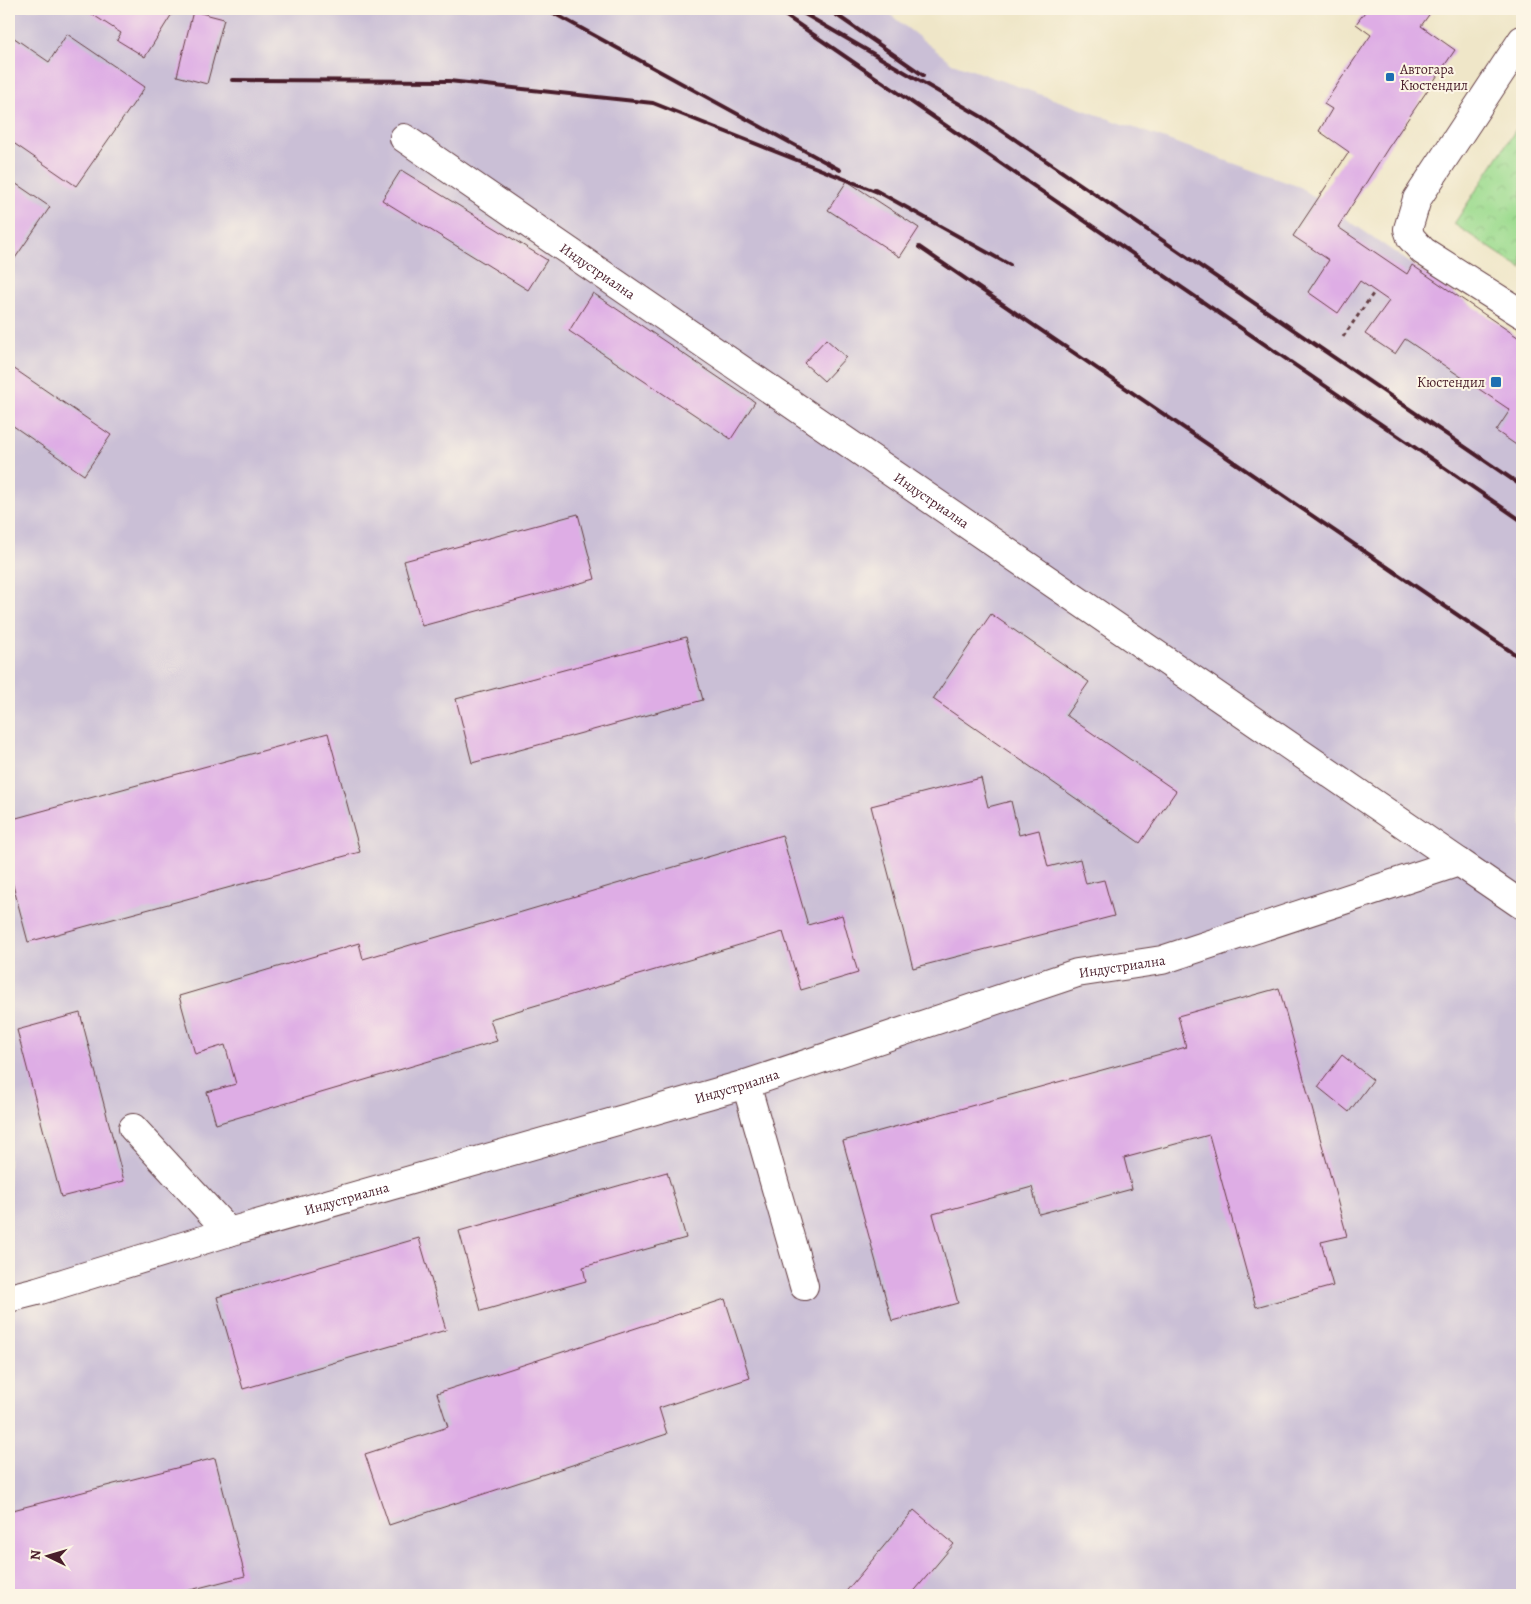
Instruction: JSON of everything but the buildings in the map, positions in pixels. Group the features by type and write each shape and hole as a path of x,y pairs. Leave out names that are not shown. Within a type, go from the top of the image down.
{"street":[{"path":"1522,40 1417,199 1408,229 1412,238 1423,251 1522,314"},
{"name":"Индустриална","path":"404,138 1522,905"},
{"name":"Индустриална","path":"9,1298 229,1232 746,1084 1076,973 1162,960 1459,862"},
{"path":"746,1084 804,1286"},
{"path":"133,1128 229,1232"}],"path":[{"path":"1343,337 1375,291"}],"shaded area":[{"path":"9,9 883,9 952,63 1300,187 1522,340 1522,1595 9,1595"}],"green space":[{"path":"1522,120 1522,269 1454,224"}],"railway":[{"path":"546,9 840,170"},
{"path":"776,9 1522,521"},
{"path":"796,9 982,117 1522,486"},
{"path":"828,9 923,75"},
{"path":"232,80 449,81 653,103 880,193"},
{"path":"875,190 1010,265"},
{"path":"919,247 1522,659"}],"place":[{"name":"Автогара Кюстендил","path":"1390,77"},
{"name":"Кюстендил","path":"1496,382"}]}
